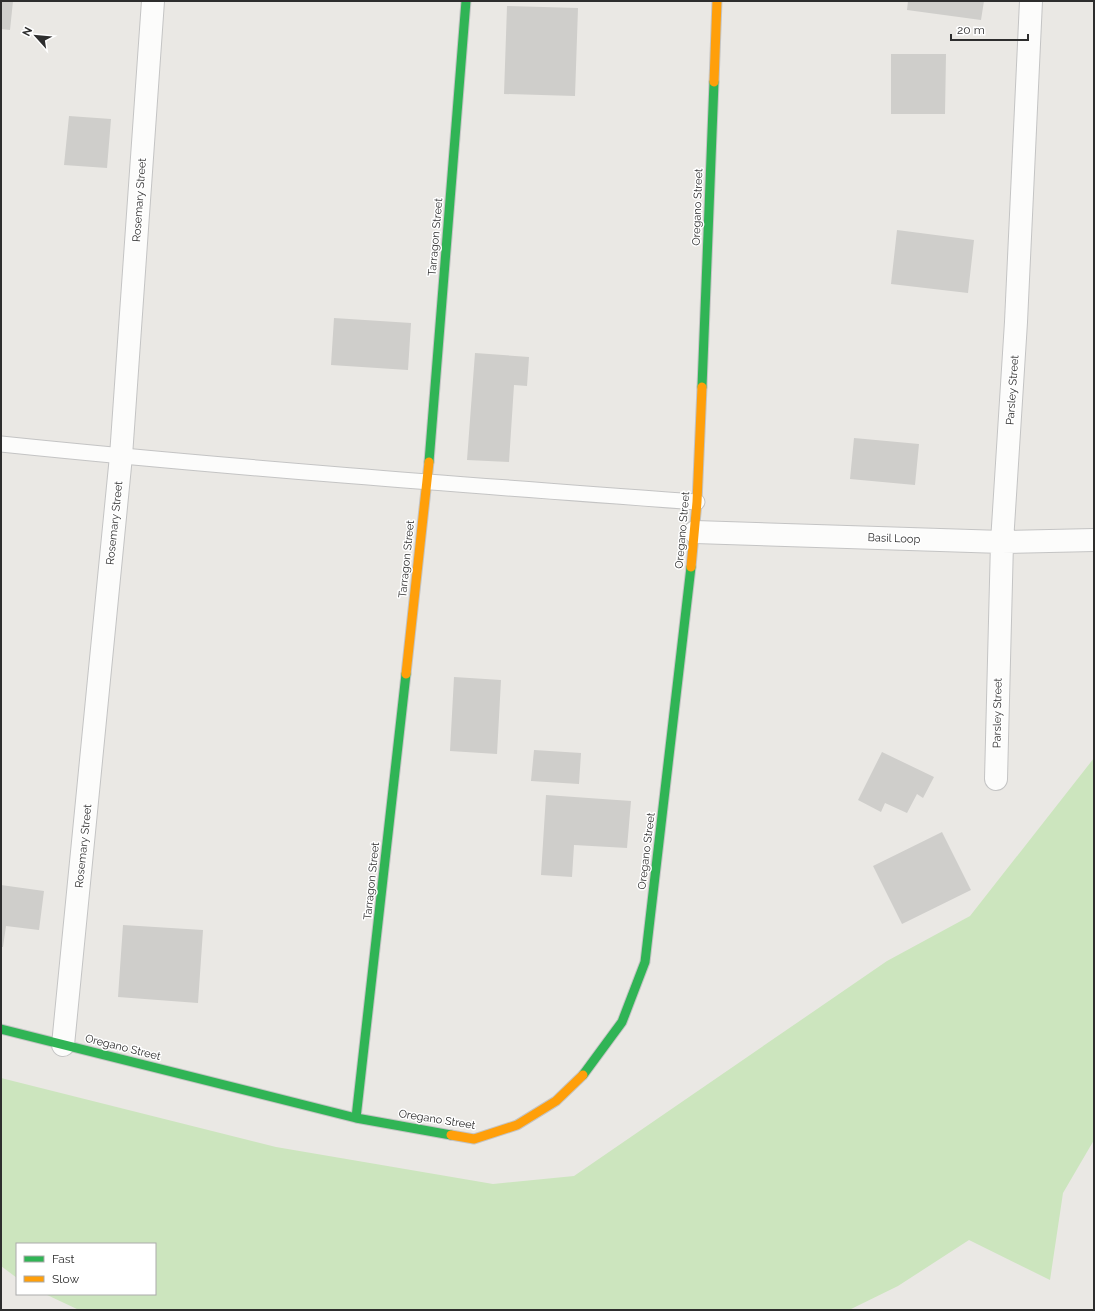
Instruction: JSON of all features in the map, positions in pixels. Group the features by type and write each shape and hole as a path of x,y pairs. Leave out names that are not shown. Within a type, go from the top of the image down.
{"street":[{"name":"Rosemary Street","path":"63,1045 121,456 153,1"},
{"name":"Tarragon Street","path":"356,1118 427,482 466,1"},
{"name":"Oregano Street","path":"1,1029 356,1118 474,1139 517,1124 556,1101 585,1073 622,1022 645,962 698,502 717,1"},
{"name":"Parsley Street","path":"996,779 1002,542 1016,322 1031,1"},
{"name":"Basil Loop","path":"695,532 1002,542 1094,540"}],"lane":[{"path":"1,444 121,456 427,482 698,502"}],"green space":[{"path":"1094,758 1094,1140 1063,1193 1050,1280 969,1240 898,1286 849,1310 79,1310 47,1295 156,1295 156,1243 16,1243 16,1277 1,1266 1,1078 276,1147 493,1184 574,1176 887,961 970,916"}],"building":[{"path":"1,1 13,1 10,30 1,29"},
{"path":"908,1 984,1 981,20 907,10"},
{"path":"507,6 578,8 575,96 504,94"},
{"path":"891,54 946,54 945,114 891,114"},
{"path":"69,116 111,119 107,168 64,165"},
{"path":"897,230 974,240 968,293 891,284"},
{"path":"334,318 411,323 408,370 331,365"},
{"path":"475,353 529,357 527,386 514,385 509,462 467,460"},
{"path":"854,438 919,444 915,485 850,479"},
{"path":"454,677 501,680 497,754 450,751"},
{"path":"534,750 581,753 579,784 531,781"},
{"path":"882,752 934,777 923,798 917,794 907,813 885,803 881,812 858,800"},
{"path":"546,795 631,801 627,848 574,845 572,877 541,875"},
{"path":"942,832 971,890 902,924 873,866"},
{"path":"1,885 44,891 39,930 6,926 3,947 1,947"},
{"path":"123,925 203,930 198,1003 118,997"}],"traffic: fast":[{"path":"429,462 466,1"},
{"path":"702,387 714,82"},
{"path":"583,1075 622,1022 645,962 691,567"},
{"path":"356,1118 406,674"},
{"path":"1,1029 356,1118 451,1135"}],"traffic: slow":[{"path":"714,82 717,1"},
{"path":"691,567 697,502 702,387"},
{"path":"406,674 429,462"},
{"path":"451,1135 474,1139 517,1125 556,1101 583,1075"}]}
